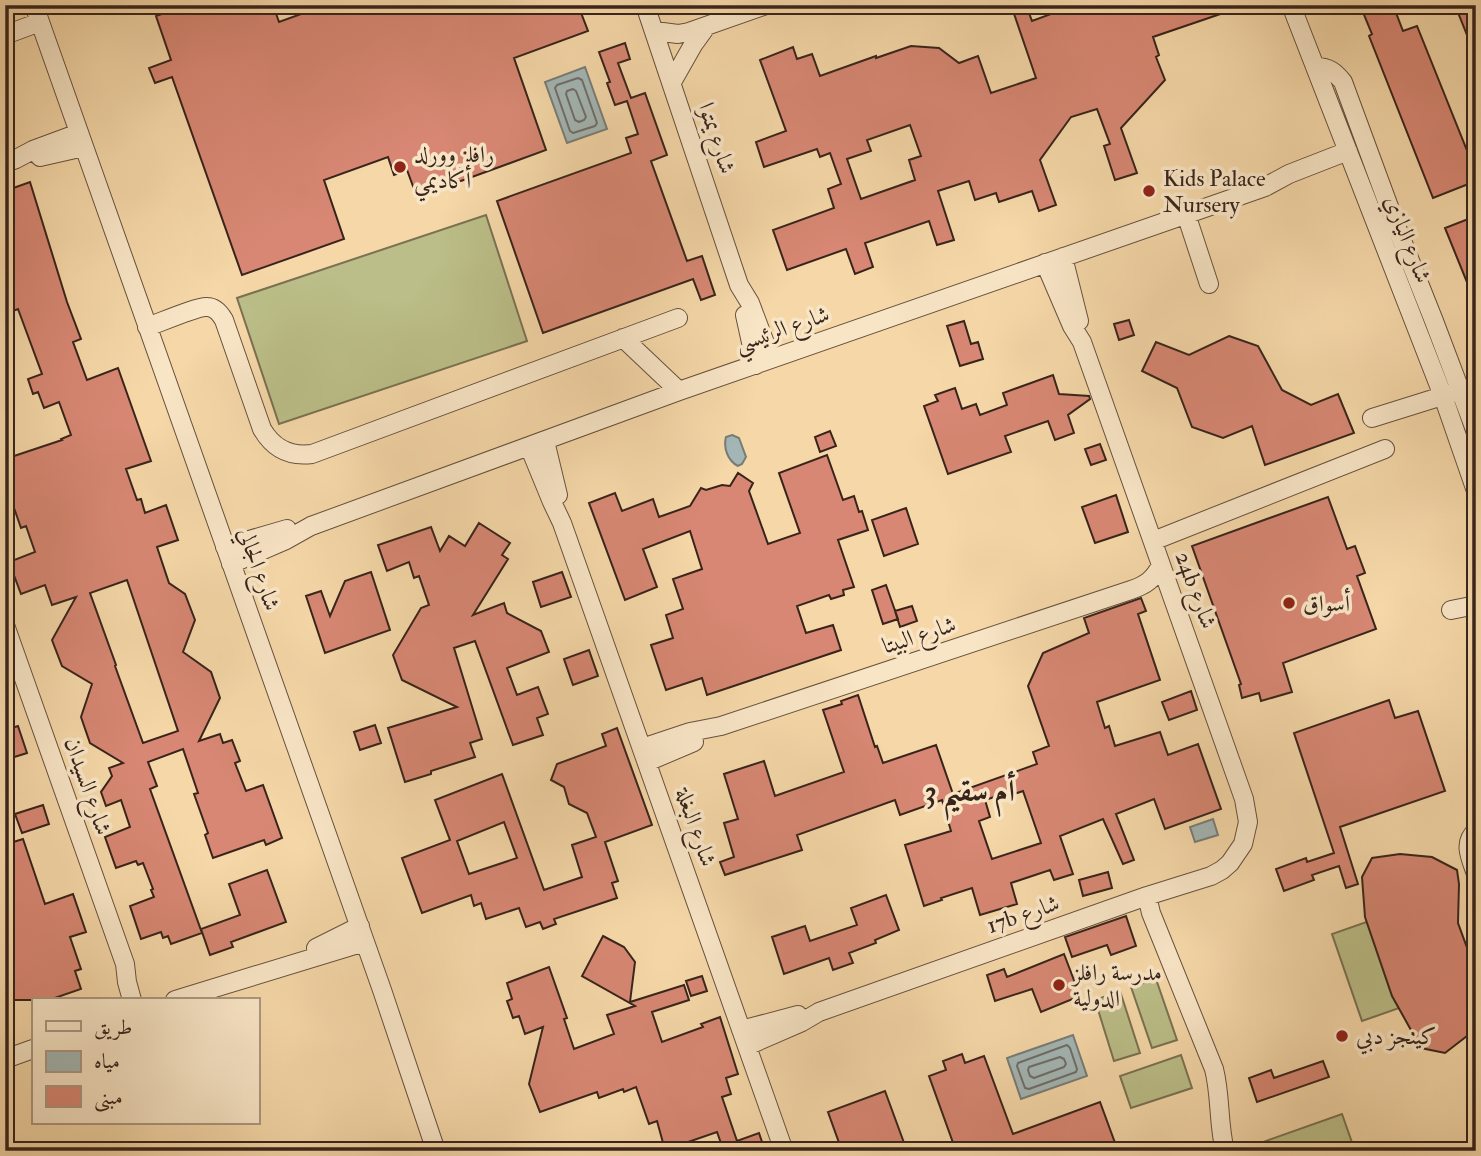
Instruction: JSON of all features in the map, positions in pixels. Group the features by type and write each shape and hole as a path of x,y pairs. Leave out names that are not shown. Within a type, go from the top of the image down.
{"street":[{"name":"شارع يمتوا","path":"645,5 763,362"},
{"path":"655,31 684,33 766,5"},
{"name":"شارع اليازي","path":"1291,5 1350,157 1387,227 1476,491"},
{"path":"5,36 37,14"},
{"name":"شارع الجالي","path":"37,14 436,1151"},
{"path":"672,82 706,27"},
{"path":"1316,67 1326,67 1343,82 1387,227 1461,391 1476,432"},
{"path":"10,161 33,150 81,140"},
{"name":"شارع الرئيسي","path":"228,555 286,540 311,526 679,391 1045,262 1271,185 1286,183 1350,157"},
{"path":"1186,214 1209,284"},
{"name":"24b شارع","path":"1063,257 1082,342 1247,810 1246,833 1237,854"},
{"name":"24b شارع","path":"1045,262 1072,326 1082,342"},
{"path":"148,327 203,307 218,311 224,320 266,436 286,452 303,455 312,454 677,318"},
{"path":"623,338 679,391"},
{"path":"1372,418 1461,391"},
{"name":"شارع البغلة","path":"537,444 552,502 561,519 784,1151"},
{"path":"1153,541 1385,449"},
{"name":"شارع البيتا","path":"645,755 705,736 721,726 1142,586 1152,579 1161,565"},
{"path":"1131,590 1152,593 1177,610"},
{"path":"1451,610 1476,606"},
{"name":"شارع السيدان","path":"5,625 125,964 131,998"},
{"path":"1476,831 1468,841 1468,851 1476,874"},
{"name":"17b شارع","path":"744,1038 794,1026 819,1012 1147,896 1212,876 1222,870 1237,854"},
{"path":"1147,896 1151,913 1214,1069 1225,1151"},
{"path":"181,998 300,961 315,949 362,934"},
{"name":"شارع السيدان","path":"125,964 143,998"},
{"path":"5,1059 32,1049"}],"green space":[{"path":"486,215 527,341 279,424 237,298"},
{"path":"1375,919 1405,1006 1362,1021 1332,934"},
{"path":"1156,979 1177,1040 1152,1048 1131,987"},
{"path":"1120,991 1140,1053 1114,1061 1095,1000"},
{"path":"1181,1055 1192,1088 1131,1108 1120,1076"},
{"path":"1342,1114 1355,1151 1266,1151 1263,1142"}],"water":[{"path":"585,67 607,129 567,143 545,82"},
{"path":"732,435 739,438 746,457 738,466 731,461 726,450 726,437"},
{"path":"1213,819 1218,835 1195,842 1190,827"},
{"path":"1073,1035 1087,1076 1021,1099 1007,1058"}],"building":[{"path":"187,5 273,5 279,22 326,5 578,5 588,31 514,58 546,150 417,197 407,170 394,175 388,157 324,180 344,239 242,275 172,77 155,83 149,68 171,60 156,16"},
{"path":"1011,5 1026,5 1032,21 1062,10 1060,5 1238,5 1238,8 1153,37 1159,55 1156,57 1165,80 1121,128 1137,173 1115,180 1104,146 1110,144 1097,109 1071,117 1040,160 1056,205 1039,211 1032,191 999,202 996,193 975,200 969,181 938,191 954,240 937,245 929,221 865,243 873,267 855,274 846,249 787,270 773,230 834,208 828,189 841,184 830,153 820,157 817,149 764,167 756,142 786,131 760,60 793,47 797,59 812,54 820,76 911,46 939,48 959,63 978,56 991,93 1036,78","holes":["910,125 921,156 909,160 915,180 861,199 847,159 871,151 867,140"]},
{"path":"1360,5 1393,5 1403,31 1417,26 1476,173 1476,181 1433,198 1369,36 1372,34"},
{"path":"1455,5 1476,5 1476,55 1475,55"},
{"path":"625,43 630,59 618,63 631,98 645,93 667,155 651,161 687,261 702,256 715,295 701,300 693,279 543,333 497,201 631,153 626,138 638,134 627,101 615,105 599,52"},
{"path":"30,182 81,339 73,342 87,380 118,368 151,461 126,469 137,500 141,499 145,513 166,505 178,540 157,547 169,583 185,594 195,620 183,652 211,672 220,698 199,741 220,734 223,743 232,740 240,761 235,763 246,791 263,785 282,838 266,845 264,840 213,858 205,835 208,833 194,794 198,793 183,749 148,762 157,786 150,789 202,933 171,944 168,936 163,938 161,932 141,939 130,906 154,897 151,890 153,889 143,863 138,865 136,861 116,868 105,837 130,827 121,800 106,806 101,792 112,776 109,768 123,763 90,743 81,717 92,684 62,666 52,640 76,597 52,605 45,585 21,594 9,562 35,552 26,526 21,528 14,508 5,511 5,459 71,435 59,402 44,408 38,392 33,394 28,379 42,374 18,309 5,314 5,191","holes":["127,580 178,731 143,743 90,593"]},
{"path":"1476,216 1476,302 1475,302 1445,228"},
{"path":"1129,320 1134,335 1119,340 1114,324"},
{"path":"964,321 971,344 978,342 983,359 960,366 947,326"},
{"path":"1229,336 1258,346 1282,390 1311,405 1338,394 1354,433 1265,465 1252,426 1223,438 1192,427 1177,388 1142,371 1156,342 1189,355"},
{"path":"1053,375 1059,394 1089,396 1090,399 1068,415 1074,433 1055,440 1048,421 1005,436 1011,452 948,474 924,406 938,401 935,395 955,388 962,409 976,404 980,415 1007,405 1003,393"},
{"path":"830,431 836,446 820,452 815,437"},
{"path":"1100,444 1106,460 1091,465 1085,449"},
{"path":"827,455 843,500 854,496 868,530 838,540 854,587 843,590 844,595 831,599 829,595 797,606 806,633 833,625 841,650 707,695 702,678 666,690 651,645 673,638 666,615 683,609 673,579 702,569 690,531 643,549 657,587 625,600 589,503 615,493 622,511 653,499 659,517 690,506 701,488 706,490 722,485 730,486 738,473 753,483 749,491 768,544 800,533 779,473"},
{"path":"1116,495 1128,532 1095,543 1082,507"},
{"name":"أسواق","path":"1328,497 1347,549 1355,546 1365,573 1357,576 1376,629 1283,663 1292,692 1261,701 1259,693 1242,698 1241,684 1192,546"},
{"path":"906,508 918,544 884,556 872,520"},
{"path":"479,523 510,543 502,555 508,559 473,615 504,603 507,613 541,631 549,652 507,668 517,695 538,687 548,714 537,718 543,735 513,745 475,641 454,648 482,739 470,743 475,757 405,782 388,728 457,707 402,680 393,655 421,608 429,605 419,576 414,578 409,562 387,571 378,545 431,527 440,551 449,536 465,546"},
{"path":"371,572 390,630 325,653 306,596 321,591 330,616 345,581"},
{"path":"562,572 571,597 541,607 533,582"},
{"path":"886,585 898,619 883,624 872,590"},
{"path":"1141,598 1146,611 1138,614 1160,680 1097,702 1105,728 1109,726 1115,746 1160,732 1168,755 1198,744 1221,809 1165,829 1154,799 1116,814 1134,860 1123,864 1103,819 1060,836 1073,874 1054,880 1050,870 1011,883 1017,904 980,915 972,888 924,906 905,845 951,831 942,800 900,815 895,800 797,835 802,850 725,875 720,862 734,857 724,823 738,819 724,774 764,761 775,796 844,772 823,710 842,704 841,701 858,695 883,763 936,745 953,794 1037,764 1033,752 1049,746 1028,686 1043,653 1089,633 1084,618","holes":["1013,791 1014,794 1023,791 1041,843 992,859 979,821 990,817 985,800"]},
{"path":"912,606 917,621 900,627 895,611"},
{"path":"589,650 598,676 573,685 564,659"},
{"path":"1191,691 1197,710 1169,720 1162,702"},
{"path":"1389,700 1395,718 1418,711 1445,791 1340,827 1358,884 1346,888 1339,866 1312,875 1314,880 1284,891 1276,869 1306,858 1307,862 1334,853 1294,733"},
{"path":"375,725 381,743 360,750 354,732"},
{"path":"18,726 27,753 5,760 5,730"},
{"path":"617,728 652,825 605,842 618,881 612,883 617,898 554,919 556,924 543,929 540,922 526,927 519,908 486,919 481,903 474,906 471,895 422,913 402,858 450,840 435,800 502,774 544,890 582,877 572,845 596,837 587,813 569,804 564,787 551,780 557,764 606,746 602,734","holes":["504,822 517,858 469,874 457,841"]},
{"path":"43,805 49,824 22,833 15,814"},
{"path":"23,839 45,904 73,894 86,932 70,937 81,969 75,971 81,989 55,998 5,1000 5,849 11,848 10,843"},
{"path":"1400,854 1432,857 1457,870 1458,923 1469,953 1476,961 1476,1029 1445,1053 1421,1048 1392,996 1365,917 1362,877 1372,858"},
{"path":"267,870 286,922 231,942 233,947 210,955 201,929 240,915 229,884"},
{"path":"1108,872 1112,888 1083,896 1079,880"},
{"path":"886,895 899,930 875,940 876,943 849,953 853,963 833,970 829,958 784,974 772,937 805,926 810,941 857,925 851,908"},
{"path":"1126,916 1136,946 1111,955 1107,945 1072,957 1065,937"},
{"path":"603,936 624,947 635,962 630,1002 684,985 689,1000 652,1012 662,1042 703,1027 701,1024 720,1017 738,1074 726,1078 731,1094 722,1097 737,1141 759,1133 765,1151 716,1151 716,1148 722,1146 717,1132 665,1150 657,1121 649,1124 636,1087 599,1098 597,1092 540,1112 529,1084 543,1027 525,1034 519,1016 513,1018 507,1001 512,999 507,983 549,967 567,1018 564,1019 574,1049 614,1034 607,1015 635,1006 582,976"},
{"path":"1064,954 1080,996 1041,1012 1032,989 995,1001 987,975 1004,969 1007,977"},
{"path":"702,976 707,991 691,996 686,981"},
{"path":"962,1054 965,1063 984,1056 1013,1134 1100,1102 1118,1151 956,1151 929,1076 946,1070 943,1061"},
{"path":"1323,1061 1329,1077 1257,1102 1249,1078 1271,1070 1274,1078"},
{"path":"885,1091 907,1151 842,1151 828,1112"}],"place":[{"name":"رافلز وورلد أكاديمي","path":"400,167"},
{"name":"Kids Palace Nursery","path":"1149,191"},
{"name":"أسواق","path":"1289,603"},
{"name":"مدرسة رافلز الدولية","path":"1059,985"},
{"name":"كينجز دبي","path":"1342,1036"}],"district":[{"name":"أم سقيم 3","path":"970,791"}]}
